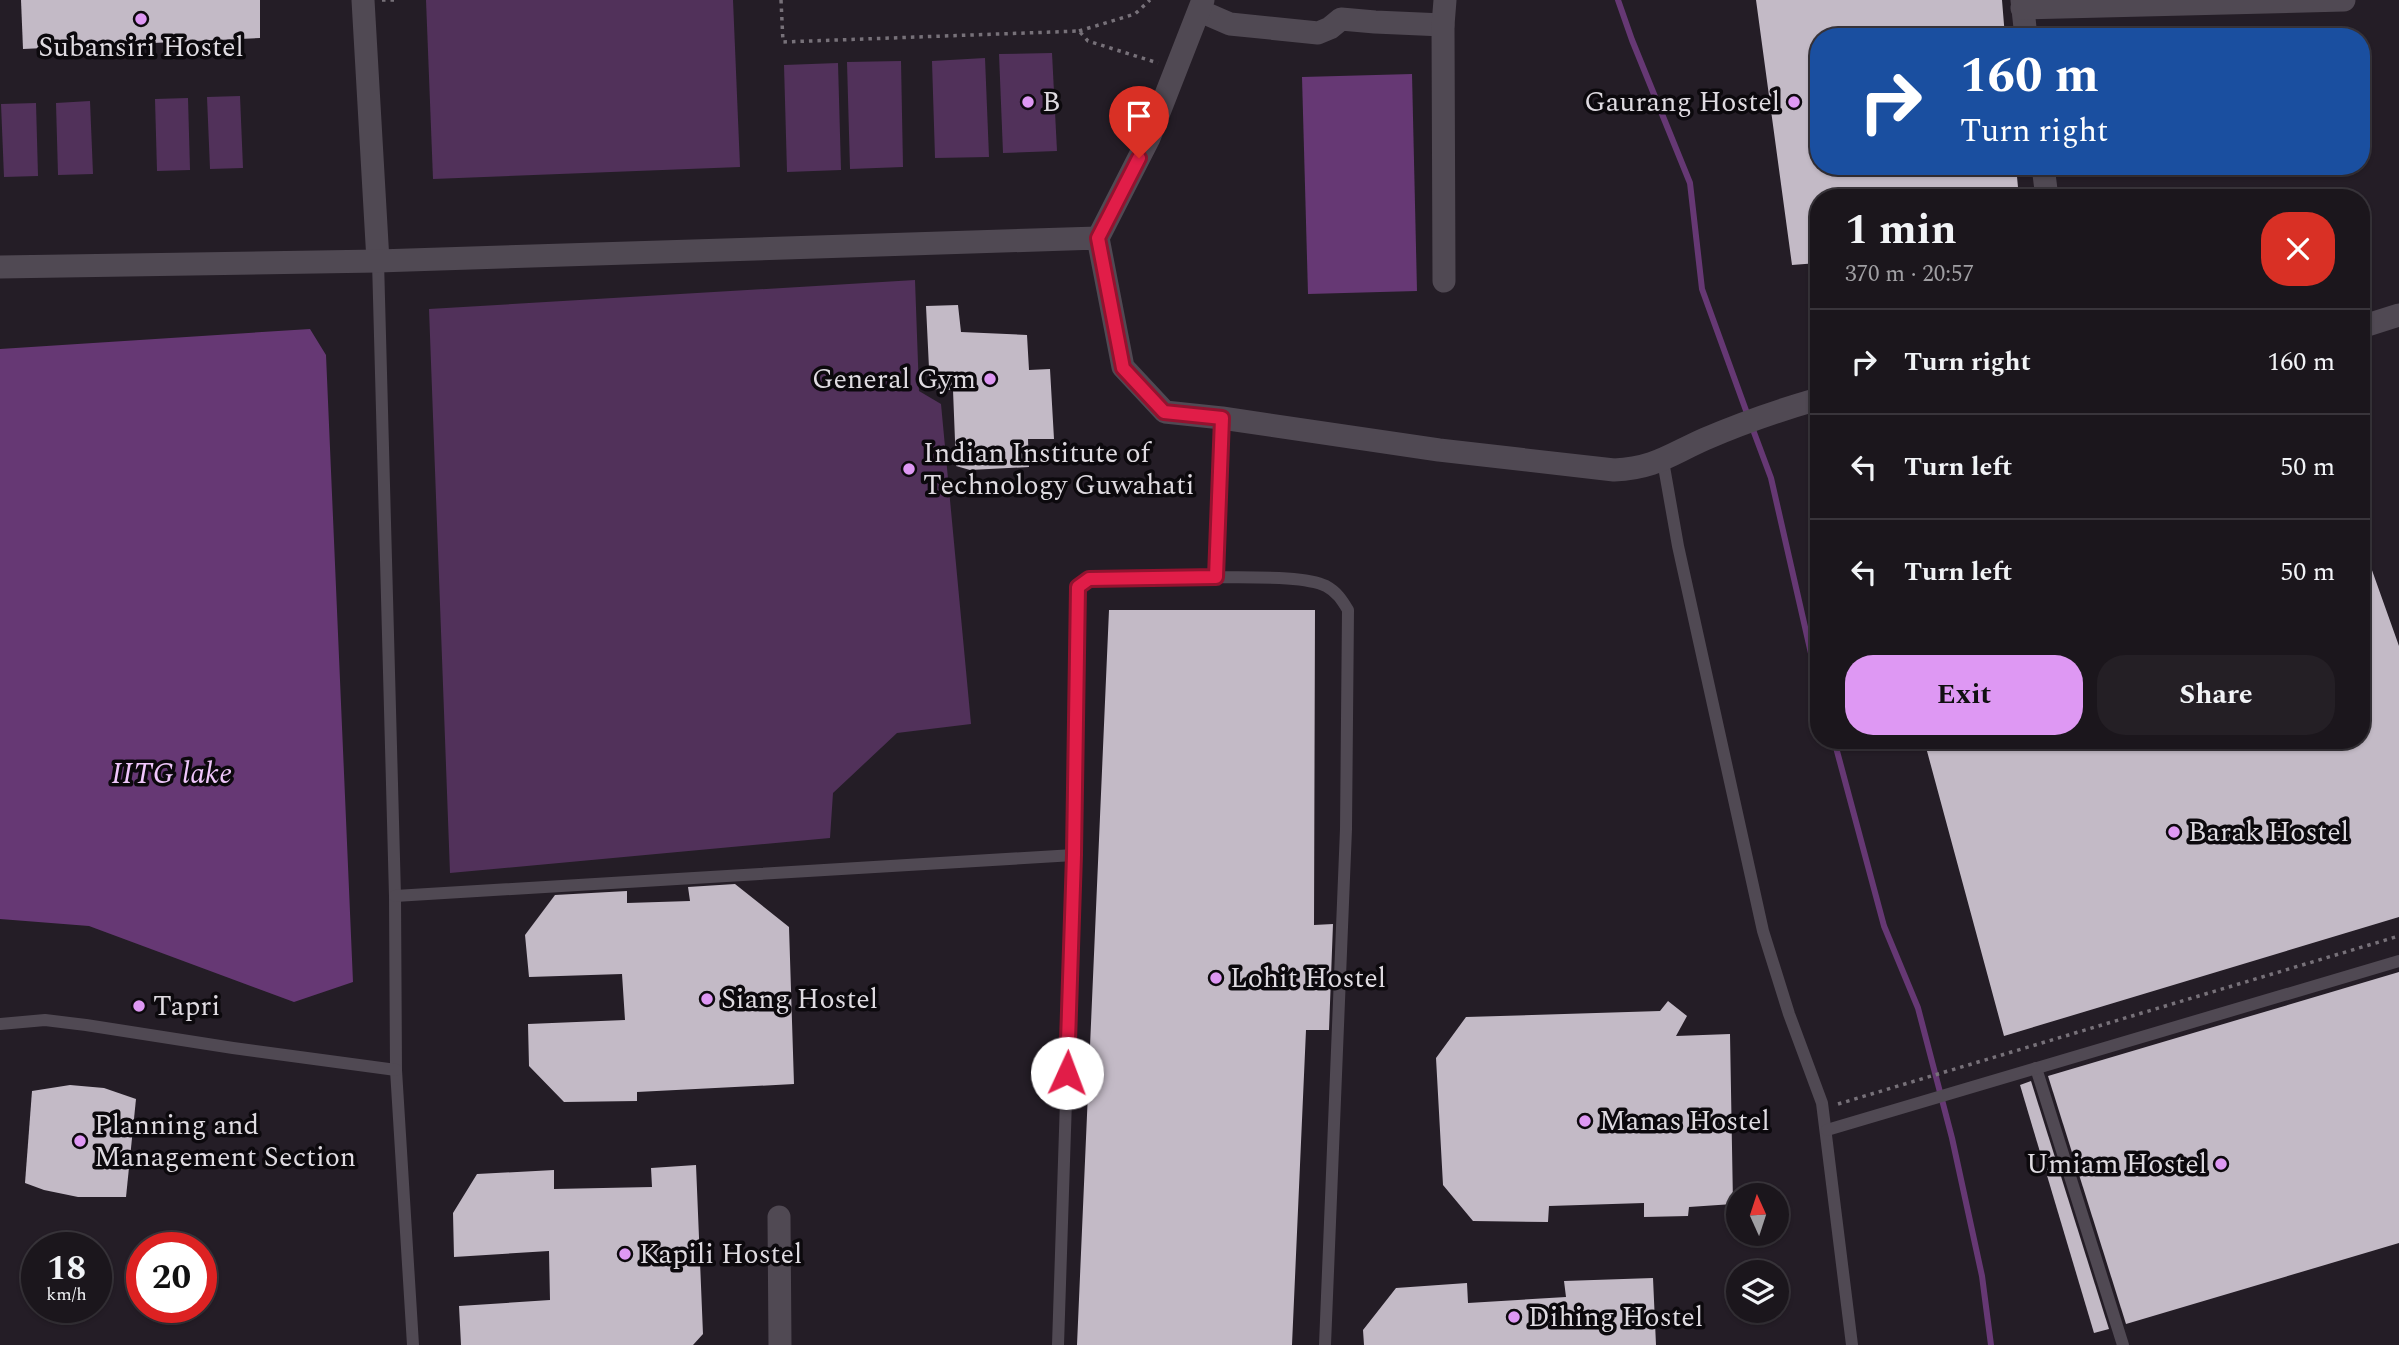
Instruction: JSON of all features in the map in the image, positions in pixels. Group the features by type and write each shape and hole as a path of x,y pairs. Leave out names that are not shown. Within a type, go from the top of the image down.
{"street":[{"path":"363,0 378,261"},
{"path":"1444,281 1445,0"},
{"path":"2025,28 2022,4 2344,0"},
{"path":"1443,24 1374,23 1341,19 1331,28 1318,33 1230,24 1202,5 1149,138 1098,238 1123,368 1164,412 1438,450 1614,470 1639,469 1663,461 1706,439 1777,411 1810,401"},
{"path":"0,267 378,261 1098,238"},
{"path":"2370,324 2399,315"},
{"path":"779,1217 780,1345"}],"lane":[{"path":"378,261 395,897 396,1070 413,1345"},
{"path":"1216,577 1222,418"},
{"path":"1663,461 1681,559 1763,931 1778,982 1822,1103 1852,1345"},
{"path":"1058,1345 1074,855 1078,587 1089,579 1216,577 1309,581 1326,586 1339,595 1348,610 1345,856 1325,1345"},
{"path":"395,897 1074,855"},
{"path":"1827,1130 2399,961"},
{"path":"0,1024 45,1020 396,1070"},
{"path":"2036,1068 2123,1345"}],"path":[{"path":"781,0 783,41 1079,31 1135,15 1150,0"},
{"path":"1079,31 1088,41 1177,69"},
{"path":"1822,1103 1838,1104 2399,936"}],"shaded area":[{"path":"426,0 733,0 740,167 433,179"},
{"name":"B","path":"1052,53 1057,151 1003,153 999,54"},
{"path":"985,58 989,157 935,158 932,61"},
{"path":"901,61 903,167 850,169 847,62"},
{"path":"838,63 841,170 787,172 784,65"},
{"path":"240,96 243,168 210,169 207,97"},
{"path":"188,98 190,170 157,171 155,99"},
{"path":"90,101 93,174 58,175 56,103"},
{"path":"36,103 38,176 4,177 1,104"},
{"path":"915,280 919,391 941,404 971,724 897,733 833,793 830,838 450,873 429,309"}],"water":[{"path":"1412,74 1417,291 1308,294 1302,77"},
{"name":"IITG lake","path":"310,329 326,355 353,982 294,1002 89,926 0,919 0,349"}],"building":[{"name":"Subansiri Hostel","path":"21,0 260,0 260,38 23,49"},
{"name":"Gaurang Hostel","path":"1756,0 2002,0 2004,28 1810,28 1810,175 2017,175 2018,189 1810,189 1810,264 1792,265"},
{"name":"General Gym","path":"958,305 961,332 1027,335 1029,370 1050,369 1054,439 1028,439 1029,467 970,470 956,466 953,390 930,389 926,306"},
{"name":"Barak Hostel","path":"2370,565 2399,646 2399,917 2004,1036 1926,749 2370,749"},
{"name":"Lohit Hostel","path":"1109,610 1315,610 1314,925 1333,924 1329,1030 1306,1030 1292,1345 1077,1345"},
{"name":"Siang Hostel","path":"735,884 789,927 794,1084 637,1092 637,1101 564,1102 529,1066 528,1024 625,1020 622,974 529,977 525,935 555,895 627,891 627,903 690,901 688,887"},
{"name":"Umiam Hostel","path":"2399,972 2399,1243 2126,1324 2048,1076"},
{"name":"Manas Hostel","path":"1668,1001 1687,1016 1676,1036 1730,1034 1733,1183 1726,1183 1726,1204 1689,1207 1688,1216 1644,1217 1644,1203 1549,1206 1548,1222 1473,1221 1443,1185 1436,1058 1466,1017 1660,1011"},
{"path":"2031,1081 2109,1329 2094,1333 2020,1085"},
{"name":"Planning and Management Section","path":"70,1085 104,1088 136,1099 126,1197 78,1197 25,1183 32,1091"},
{"name":"Kapili Hostel","path":"696,1165 703,1334 693,1345 461,1345 459,1306 550,1300 549,1251 454,1257 453,1213 477,1174 554,1170 554,1189 652,1187 651,1168"},
{"name":"Dihing Hostel","path":"1653,1278 1656,1345 1364,1345 1363,1330 1396,1288 1467,1283 1468,1303 1566,1297 1564,1281"}],"waterway":[{"path":"1618,0 1690,183 1702,289 1748,416"},
{"path":"1752,427 1771,478 1810,649"},
{"path":"1836,749 1884,926 1918,1008 1952,1138 1982,1276 1991,1345"}],"place":[{"name":"Subansiri Hostel","path":"141,19"},
{"name":"B","path":"1028,102"},
{"name":"Gaurang Hostel","path":"1794,102"},
{"name":"General Gym","path":"990,379"},
{"name":"Indian Institute of Technology Guwahati","path":"909,469"},
{"name":"Barak Hostel","path":"2174,832"},
{"name":"Lohit Hostel","path":"1216,978"},
{"name":"Siang Hostel","path":"707,999"},
{"name":"Tapri","path":"139,1006"},
{"name":"Manas Hostel","path":"1585,1121"},
{"name":"Planning and Management Section","path":"80,1141"},
{"name":"Umiam Hostel","path":"2221,1164"},
{"name":"Kapili Hostel","path":"625,1254"},
{"name":"Dihing Hostel","path":"1514,1317"}],"route":[{"path":"1067,1073 1078,587 1089,579 1216,577 1222,418 1164,412 1123,368 1098,238 1139,158"}]}
